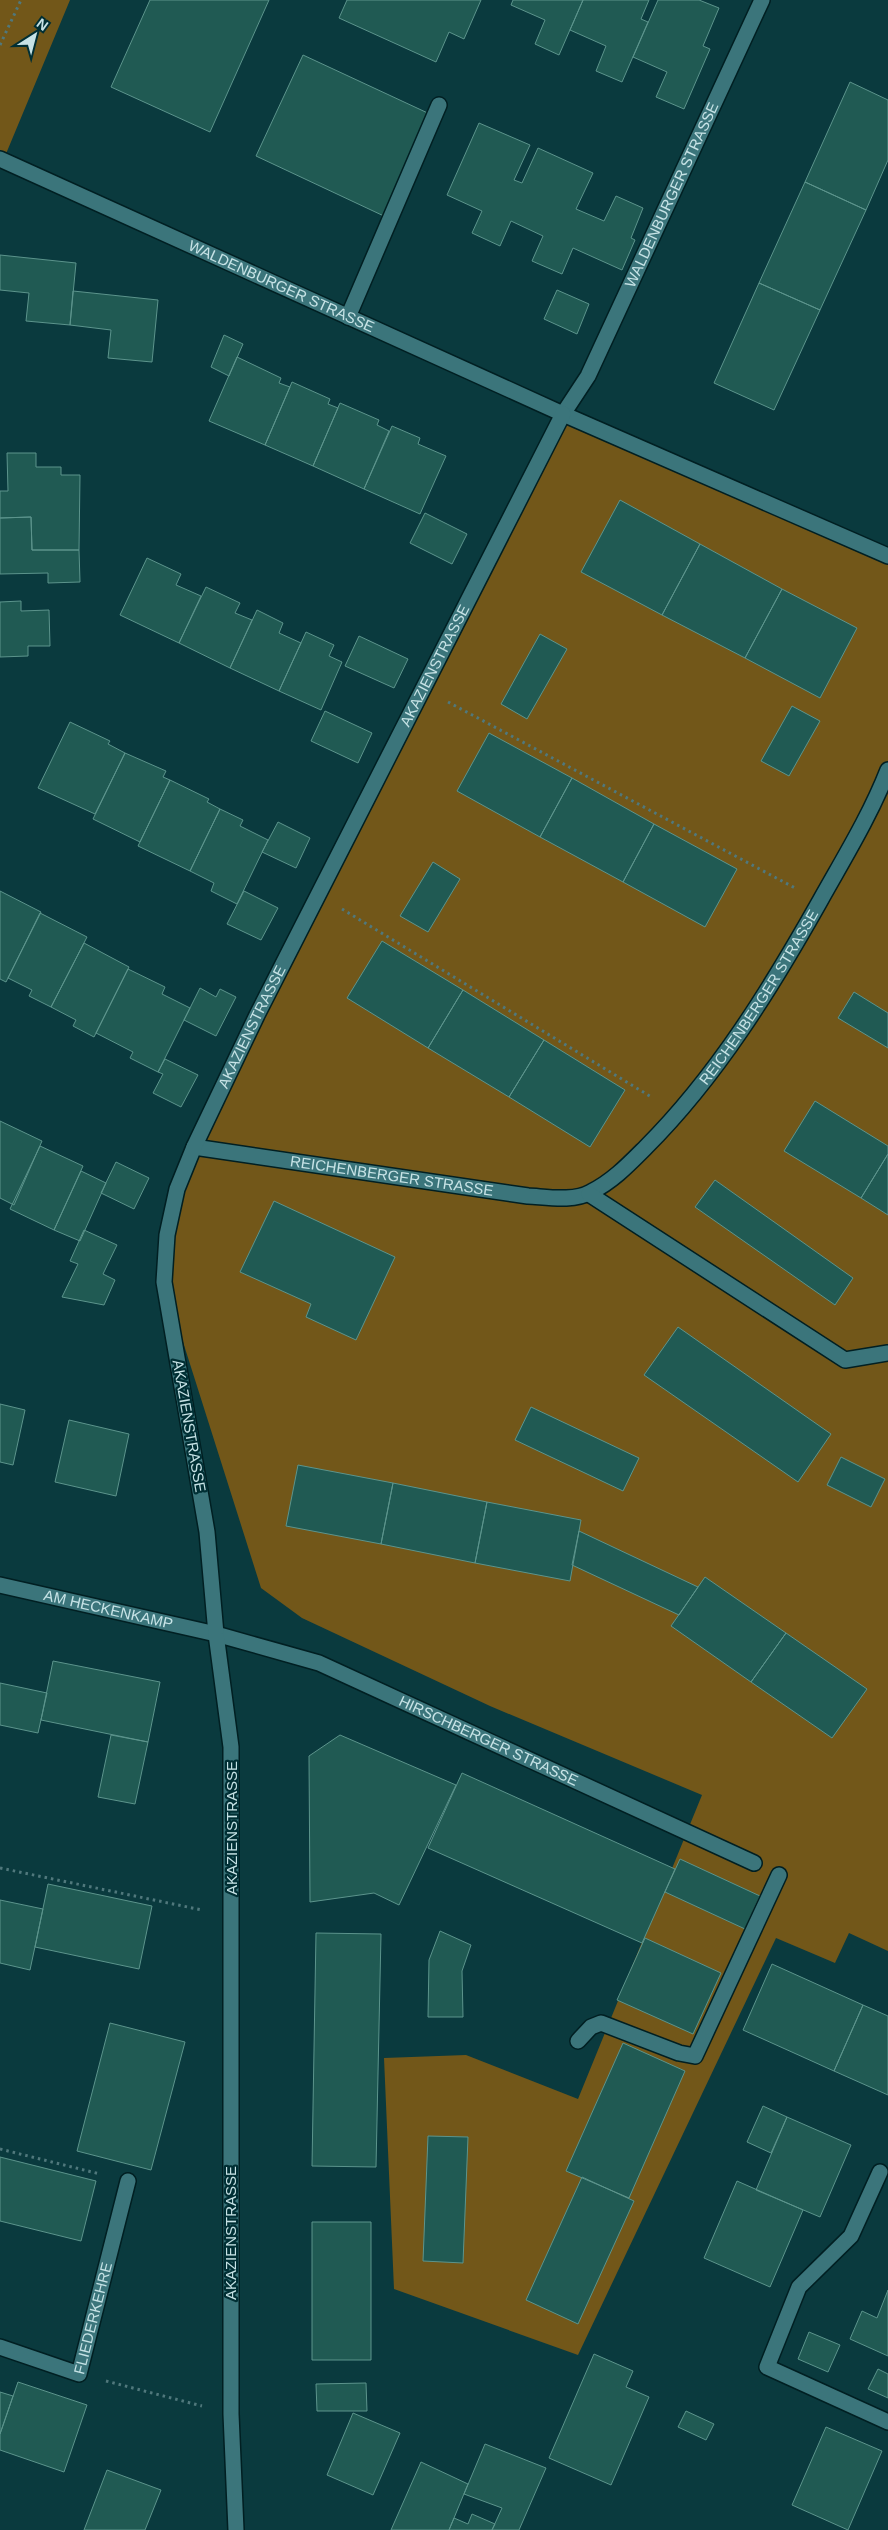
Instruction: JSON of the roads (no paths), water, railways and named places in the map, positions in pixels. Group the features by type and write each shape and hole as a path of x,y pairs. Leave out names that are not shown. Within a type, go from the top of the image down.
{"street":[{"name":"WALDENBURGER STRASSE","path":"563,414 588,376 762,0"},
{"path":"348,317 440,105"},
{"name":"WALDENBURGER STRASSE","path":"0,159 563,414 888,556"},
{"name":"AKAZIENSTRASSE","path":"236,2530 231,2414 232,1747 216,1634 207,1532 164,1282 167,1235 177,1189 194,1147 257,1015 563,414"},
{"name":"REICHENBERGER STRASSE","path":"194,1147 528,1196 568,1198 589,1194 614,1179 679,1114 747,1021 790,955 872,810 888,770"},
{"path":"589,1194 845,1360 888,1352"},
{"name":"AM HECKENKAMP","path":"0,1585 216,1634"},
{"name":"HIRSCHBERGER STRASSE","path":"216,1634 319,1663 754,1863"},
{"path":"578,2040 591,2027 602,2024 679,2052 696,2056 780,1875"},
{"path":"880,2172 851,2236 799,2287 767,2368 888,2422"},
{"name":"FLIEDERKEHRE","path":"0,2347 79,2374 128,2181"}]}
